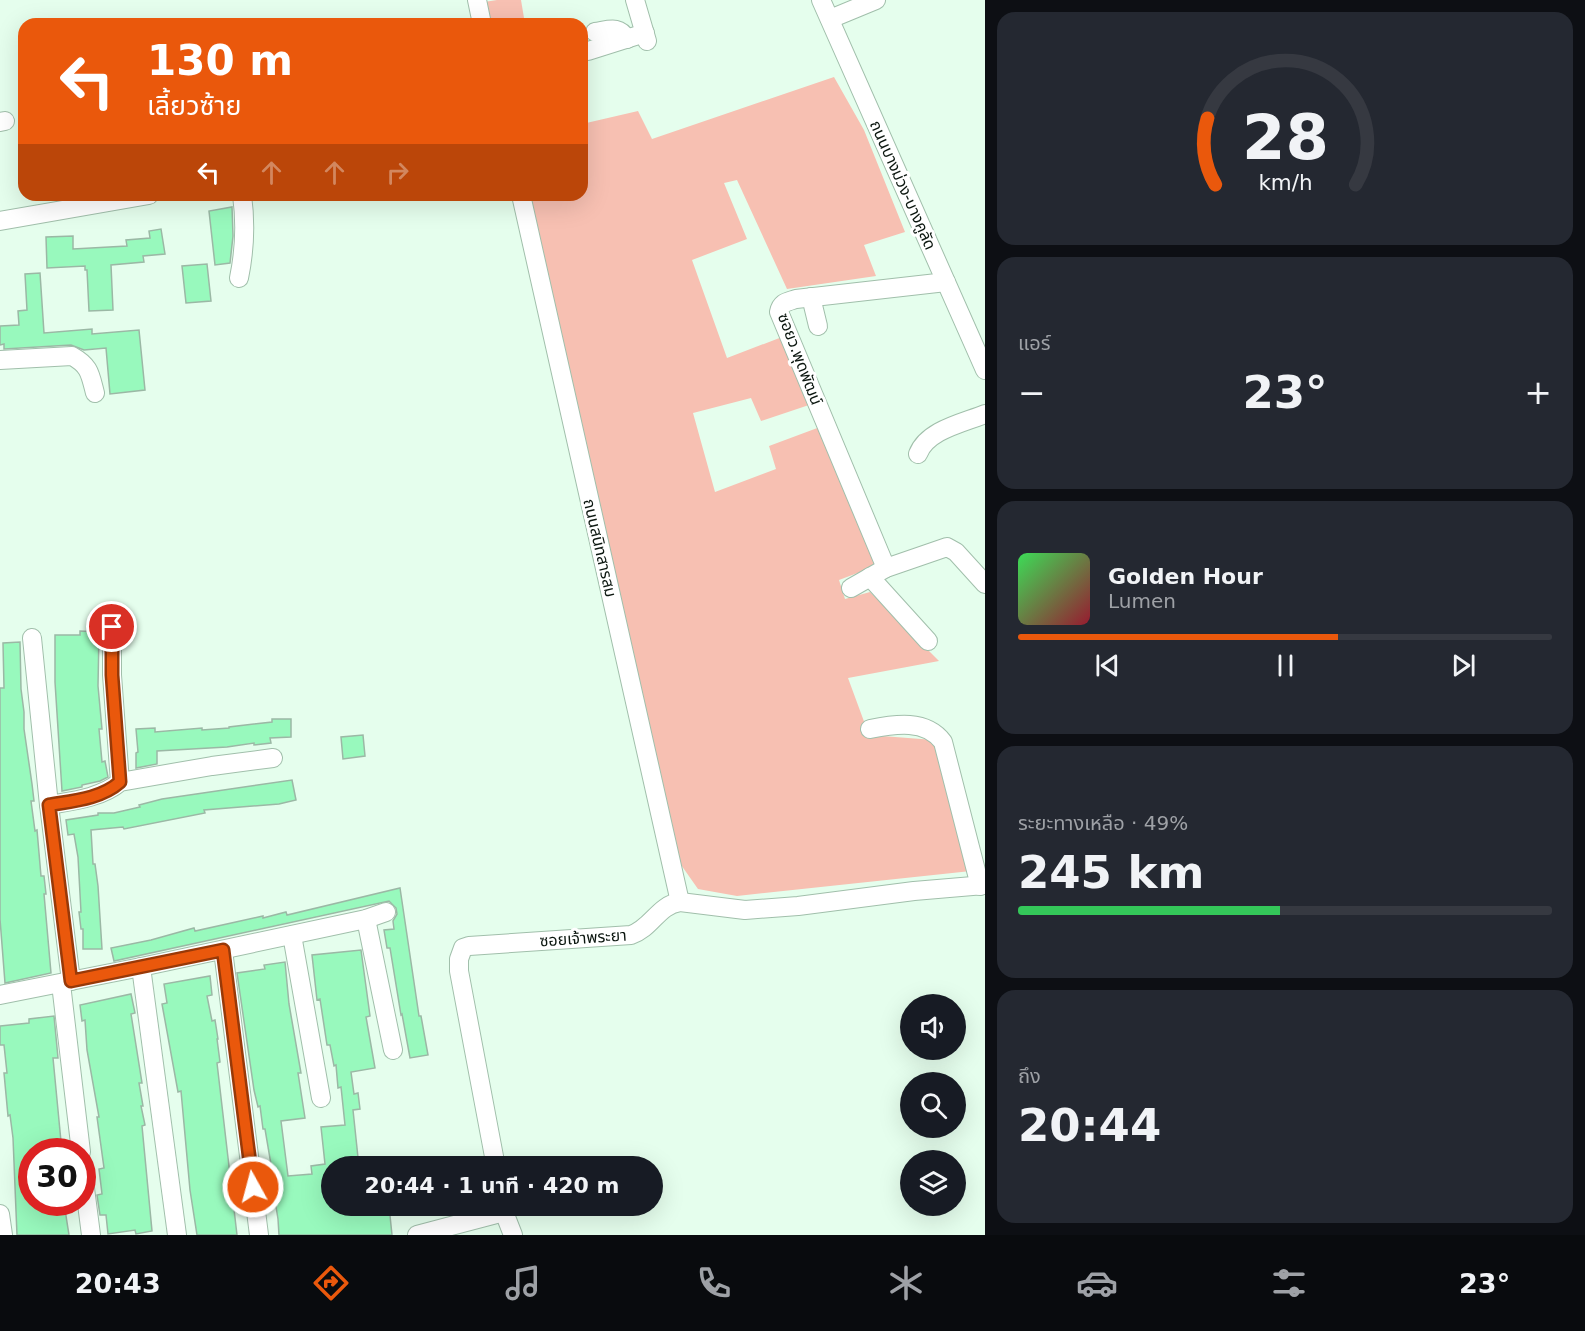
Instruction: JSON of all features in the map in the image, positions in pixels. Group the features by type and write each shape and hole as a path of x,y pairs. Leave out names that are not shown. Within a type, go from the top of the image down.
{"street":[{"path":"477,0 482,18"},
{"path":"588,51 627,39 646,37 635,0"},
{"name":"ถนนบางม่วง-บางคูลัด","path":"820,0 985,370"},
{"path":"830,19 876,0"},
{"path":"595,32 618,29 627,39"},
{"path":"0,222 116,201"},
{"path":"239,278 245,250 246,222 243,201"},
{"name":"ถนนสนิทสารสม","path":"522,201 680,902"},
{"name":"ซอยว.พุดพัฒน์","path":"878,573 778,312 780,306 785,302 811,297 946,282"},
{"path":"811,297 818,326"},
{"path":"0,360 72,356 89,369 95,393"},
{"path":"918,454 931,436 985,414"},
{"path":"851,588 878,573 947,547 956,552 985,584"},
{"path":"878,573 928,641"},
{"path":"112,627 112,675 120,782"},
{"path":"32,638 80,1138"},
{"path":"680,902 745,910 982,885 944,742 928,729 913,725 895,724 870,729"},
{"path":"49,805 95,796 115,787 120,782 273,758"},
{"name":"ซอยเจ้าพระยา","path":"494,1156 459,971 459,959 463,948 631,935 642,931 663,908 680,902"},
{"path":"0,994 223,950 366,919 386,912"},
{"path":"366,919 393,1050"},
{"path":"292,935 321,1098"},
{"path":"223,950 260,1235"},
{"path":"141,967 177,1235"},
{"path":"0,1214 3,1235"},
{"path":"89,1216 91,1235"},
{"path":"417,1235 481,1216"},
{"path":"506,1216 513,1235"}],"shaded area":[{"path":"521,0 524,18 488,18 484,2"},
{"path":"834,77 864,130 905,232 864,245 876,276 787,289 737,180 724,183 747,239 692,260 727,358 782,337 809,405 761,421 751,398 693,413 715,492 776,469 769,446 820,427 876,566 839,580 845,599 870,592 939,661 848,678 869,735 934,740 971,871 737,896 698,889 679,862 529,201 588,201 588,123 638,111 652,139"}],"building":[{"path":"232,207 233,236 230,263 215,265 209,211"},
{"path":"161,229 165,254 143,256 144,262 111,265 113,310 89,311 85,266 47,268 46,237 73,236 73,249 127,246 126,240 150,238 149,231"},
{"path":"207,264 211,301 186,303 182,266"},
{"path":"40,273 44,333 92,329 92,334 139,330 145,390 110,394 106,348 84,350 71,345 4,349 4,344 0,345 0,326 19,325 18,311 27,310 25,274"},
{"path":"80,631 99,632 98,686 102,729 99,729 102,762 105,761 108,777 82,785 82,787 62,791 55,682 55,635 80,635"},
{"path":"20,642 24,729 41,876 44,876 46,894 44,894 51,973 5,983 0,919 0,688 4,688 3,643"},
{"path":"272,719 291,719 291,737 270,738 271,743 254,745 254,743 157,751 157,764 136,768 136,753 138,752 136,729 155,728 155,732 202,728 202,730 272,722"},
{"path":"363,735 365,756 343,759 341,737"},
{"path":"292,780 296,800 279,804 204,810 205,813 124,829 123,827 91,830 93,864 95,864 98,886 102,949 83,949 83,929 81,929 79,912 81,912 78,857 74,834 68,835 66,820 98,815 98,813 114,813 162,799"},
{"path":"400,888 419,1016 421,1016 428,1055 410,1058 390,948 387,948 384,930 394,929 393,921 397,914 396,908 389,901 114,961 111,948 194,928 195,931 286,912 287,915"},
{"path":"361,950 370,1016 366,1017 375,1068 351,1072 354,1094 358,1093 360,1109 353,1110 358,1156 324,1156 321,1127 345,1125 341,1087 338,1088 336,1065 334,1066 330,1045 327,1045 320,999 317,1000 312,955"},
{"path":"285,962 305,1118 281,1121 288,1176 312,1174 311,1166 321,1165 321,1216 390,1216 392,1235 279,1235 272,1182 274,1182 260,1106 258,1107 254,1090 237,973 265,969 264,965"},
{"path":"210,976 212,995 207,996 212,1021 215,1020 218,1039 220,1062 217,1063 237,1235 197,1235 190,1190 181,1091 178,1092 162,1004 167,1003 164,984"},
{"path":"131,994 135,1013 131,1014 142,1083 139,1083 145,1125 142,1126 152,1231 136,1234 135,1230 108,1234 106,1215 100,1215 97,1195 102,1194 99,1169 104,1168 97,1117 99,1117 87,1050 85,1020 82,1021 80,1005"},
{"path":"54,1016 58,1058 53,1058 61,1138 18,1138 18,1216 66,1216 69,1235 17,1235 13,1138 10,1115 8,1116 4,1073 7,1073 4,1045 0,1045 0,1026 29,1023 29,1019"}],"route":[{"path":"112,627 112,675 120,782 115,787 95,796 49,805 71,981 223,950 253,1187"}]}
